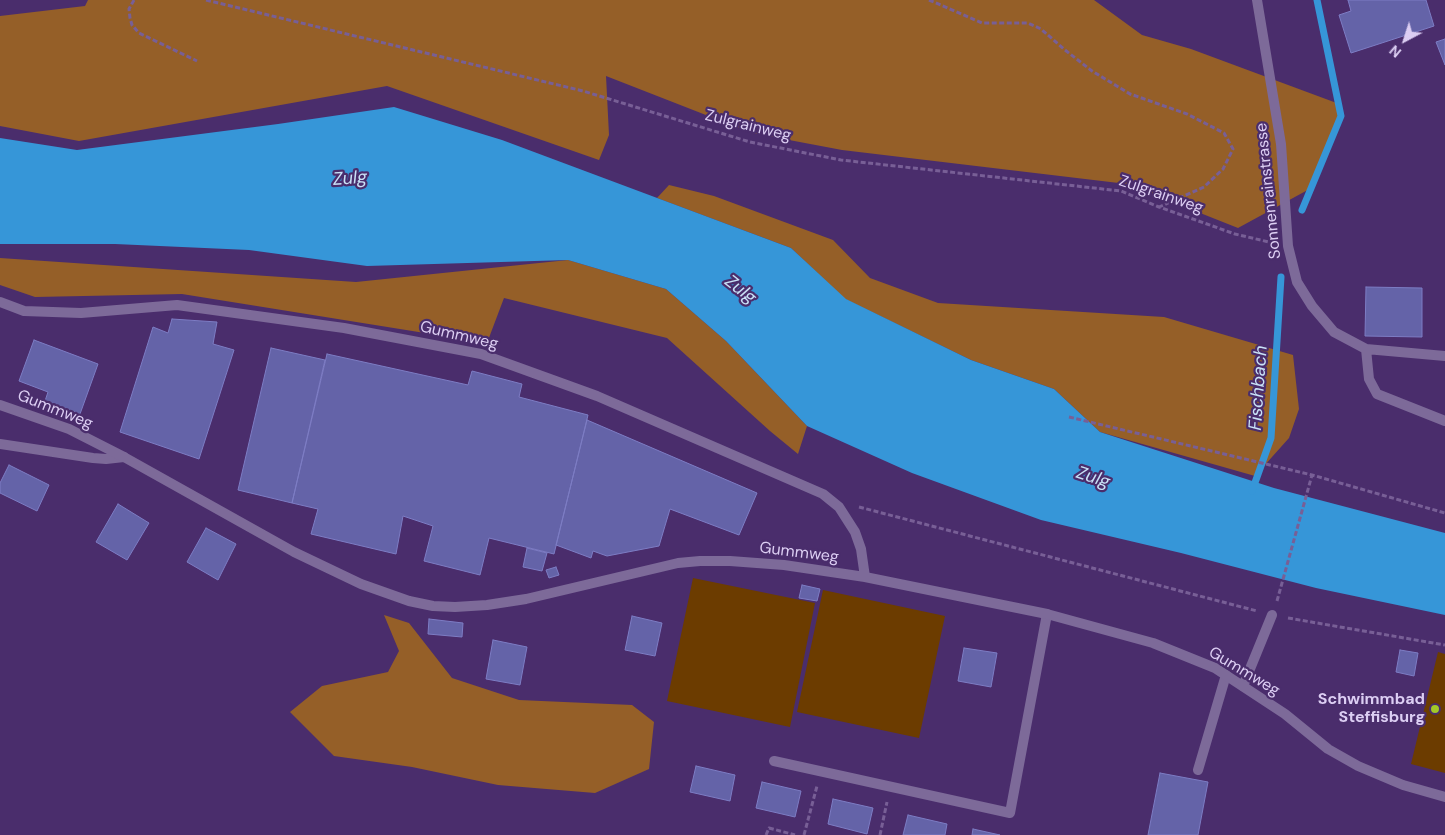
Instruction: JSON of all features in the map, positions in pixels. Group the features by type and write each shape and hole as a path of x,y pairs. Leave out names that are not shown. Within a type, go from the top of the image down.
{"street":[{"name":"Sonnenrainstrasse","path":"1257,0 1282,144 1288,246 1296,282 1312,306 1334,332 1366,349"},
{"name":"Gummweg","path":"0,302 24,310 81,313 177,306 344,328 481,354 597,396 811,488 831,500 846,516 855,532 860,549 864,577"},
{"path":"1445,356 1366,349 1369,379 1377,394 1445,421"},
{"name":"Gummweg","path":"0,404 68,429 124,457 294,552 361,584 409,601 433,606 487,605 526,599 678,563 700,561 784,565 864,577 1047,614 1153,643 1215,668 1285,714 1328,749 1358,766 1403,785 1445,797"},
{"path":"0,444 93,458 124,457"},
{"path":"774,761 1010,813 1047,614"},
{"path":"1243,686 1272,615"},
{"path":"1198,770 1226,675"}],"path":[{"path":"134,0 129,9 130,18 132,25 139,33 197,61"},
{"name":"Zulgrainweg","path":"206,0 583,91 750,142 840,160 1121,191 1159,208 1235,234 1288,246"},
{"path":"929,0 982,23 1028,23 1041,29 1092,70 1130,94 1187,114 1224,133 1233,149 1223,169 1204,187 1159,208"},
{"path":"1069,417 1277,466 1445,513"},
{"path":"1272,615 1312,475"},
{"path":"831,500 1272,615 1445,645"},
{"path":"804,835 821,771"},
{"path":"880,835 890,786"},
{"path":"766,835 769,828 795,835"}],"shaded area":[{"path":"88,0 1094,0 1142,35 1191,49 1342,105 1315,186 1238,228 1127,184 842,150 752,133 606,76 609,135 599,160 387,86 79,141 0,126 0,16 85,6"},
{"path":"669,185 714,196 833,240 870,278 938,303 1164,317 1293,355 1299,409 1289,438 1255,476 1100,432 1054,389 971,360 845,299 791,248 657,198"},
{"path":"0,258 356,282 568,260 666,289 726,341 807,426 798,454 667,338 504,298 487,343 182,294 35,297 0,285"},
{"path":"693,578 815,603 790,727 667,701"},
{"path":"823,590 945,616 919,738 797,712"},
{"path":"384,615 409,623 452,678 519,700 632,705 654,722 649,769 595,793 498,785 412,767 334,756 290,712 322,686 388,672 399,651"},
{"name":"Schwimmbad Steffisburg","path":"1438,652 1445,654 1445,773 1411,764"}],"water":[{"name":"Zulg","path":"394,107 502,140 791,248 846,299 971,360 1054,389 1100,432 1274,488 1445,533 1445,615 1316,588 1181,553 1041,520 912,473 807,426 726,341 666,289 568,260 367,266 249,250 115,244 0,244 0,138 77,150"}],"building":[{"path":"1348,0 1426,0 1434,26 1351,53 1339,15 1351,11"},
{"path":"1445,39 1445,65 1436,42"},
{"path":"1366,287 1422,288 1422,337 1365,336"},
{"path":"172,319 217,322 213,344 234,350 199,459 120,432 153,327 168,333"},
{"path":"34,340 98,364 80,414 45,401 48,392 19,381"},
{"path":"271,348 325,360 292,503 238,490"},
{"path":"327,354 468,385 472,371 522,384 519,397 588,415 554,554 489,538 480,575 424,561 433,526 403,516 396,554 311,534 318,509 292,503"},
{"path":"587,420 757,493 739,535 670,509 659,546 607,556 593,551 591,558 556,545"},
{"path":"9,465 49,485 37,511 0,493 0,483"},
{"path":"118,504 149,523 127,560 96,542"},
{"path":"206,528 236,544 218,580 187,562"},
{"path":"527,548 547,553 542,571 523,567"},
{"path":"556,567 559,575 549,578 546,570"},
{"path":"802,585 820,589 817,601 799,598"},
{"path":"632,616 662,623 655,656 625,650"},
{"path":"429,619 463,623 462,637 428,634"},
{"path":"493,640 527,647 520,685 486,679"},
{"path":"964,648 997,653 991,687 958,681"},
{"path":"1400,650 1418,653 1414,676 1396,672"},
{"path":"696,766 735,775 730,801 690,792"},
{"path":"1160,773 1208,782 1198,835 1148,835"},
{"path":"762,782 801,791 795,817 756,808"},
{"path":"833,799 873,808 867,834 828,824"},
{"path":"908,815 947,824 945,835 903,835"},
{"path":"973,829 1000,835 972,835"}],"waterway":[{"name":"Fischbach","path":"1302,210 1341,116 1317,0"},
{"name":"Fischbach","path":"1252,491 1271,438 1281,277"}],"place":[{"name":"Schwimmbad Steffisburg","path":"1435,709"}]}
